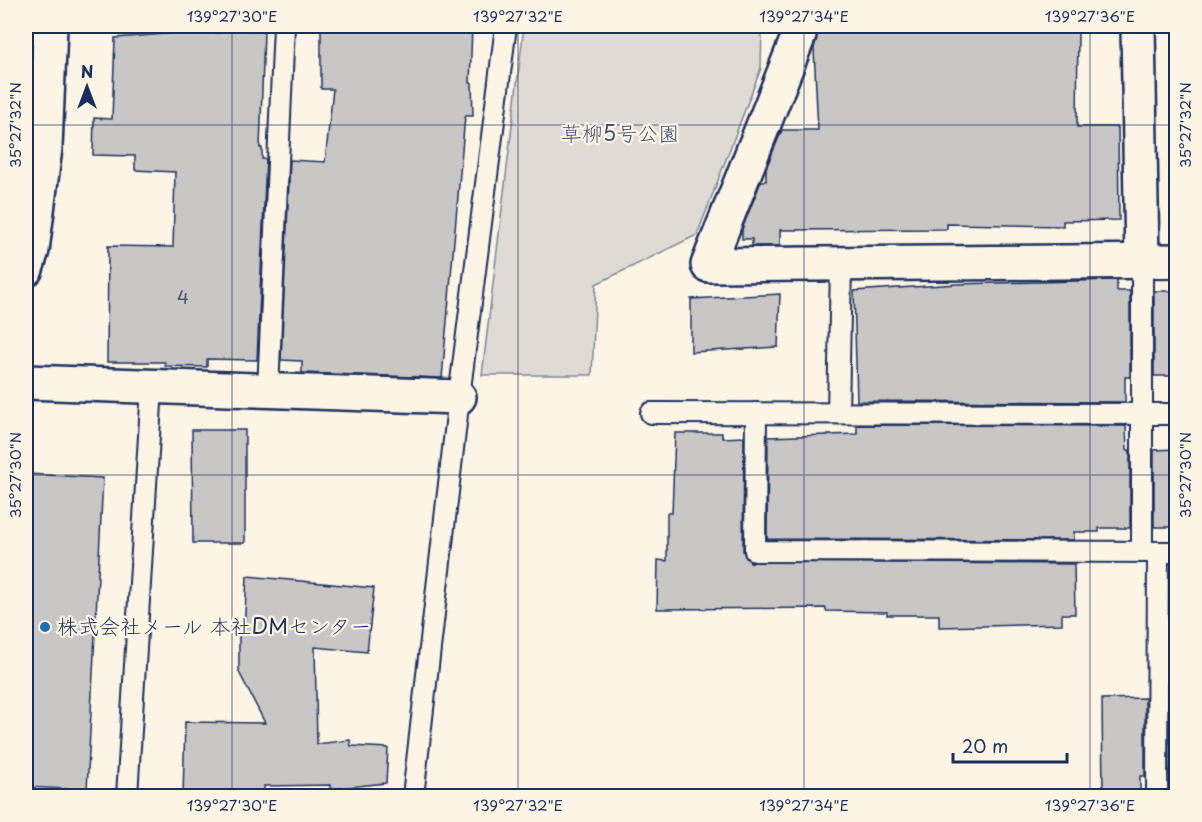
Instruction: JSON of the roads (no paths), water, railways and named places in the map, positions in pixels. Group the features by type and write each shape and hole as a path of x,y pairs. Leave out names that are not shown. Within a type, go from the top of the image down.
{"street":[{"path":"26,269 32,250 45,148 50,26"},
{"path":"798,26 799,35 708,265 1176,261"},
{"path":"1138,26 1142,262"},
{"path":"26,382 459,398"}],"lane":[{"path":"268,391 284,26"},
{"path":"413,796 459,398 506,26"},
{"path":"1142,262 1141,414 1159,552 1157,796"},
{"path":"838,413 841,264"},
{"path":"127,796 152,387"},
{"path":"651,413 1176,414"},
{"path":"756,413 755,551 1159,552"}],"place":[{"name":"株式会社メール 本社DMセンター","path":"45,627"}],"park label":[{"name":"草柳5号公園","path":"620,134"}]}
